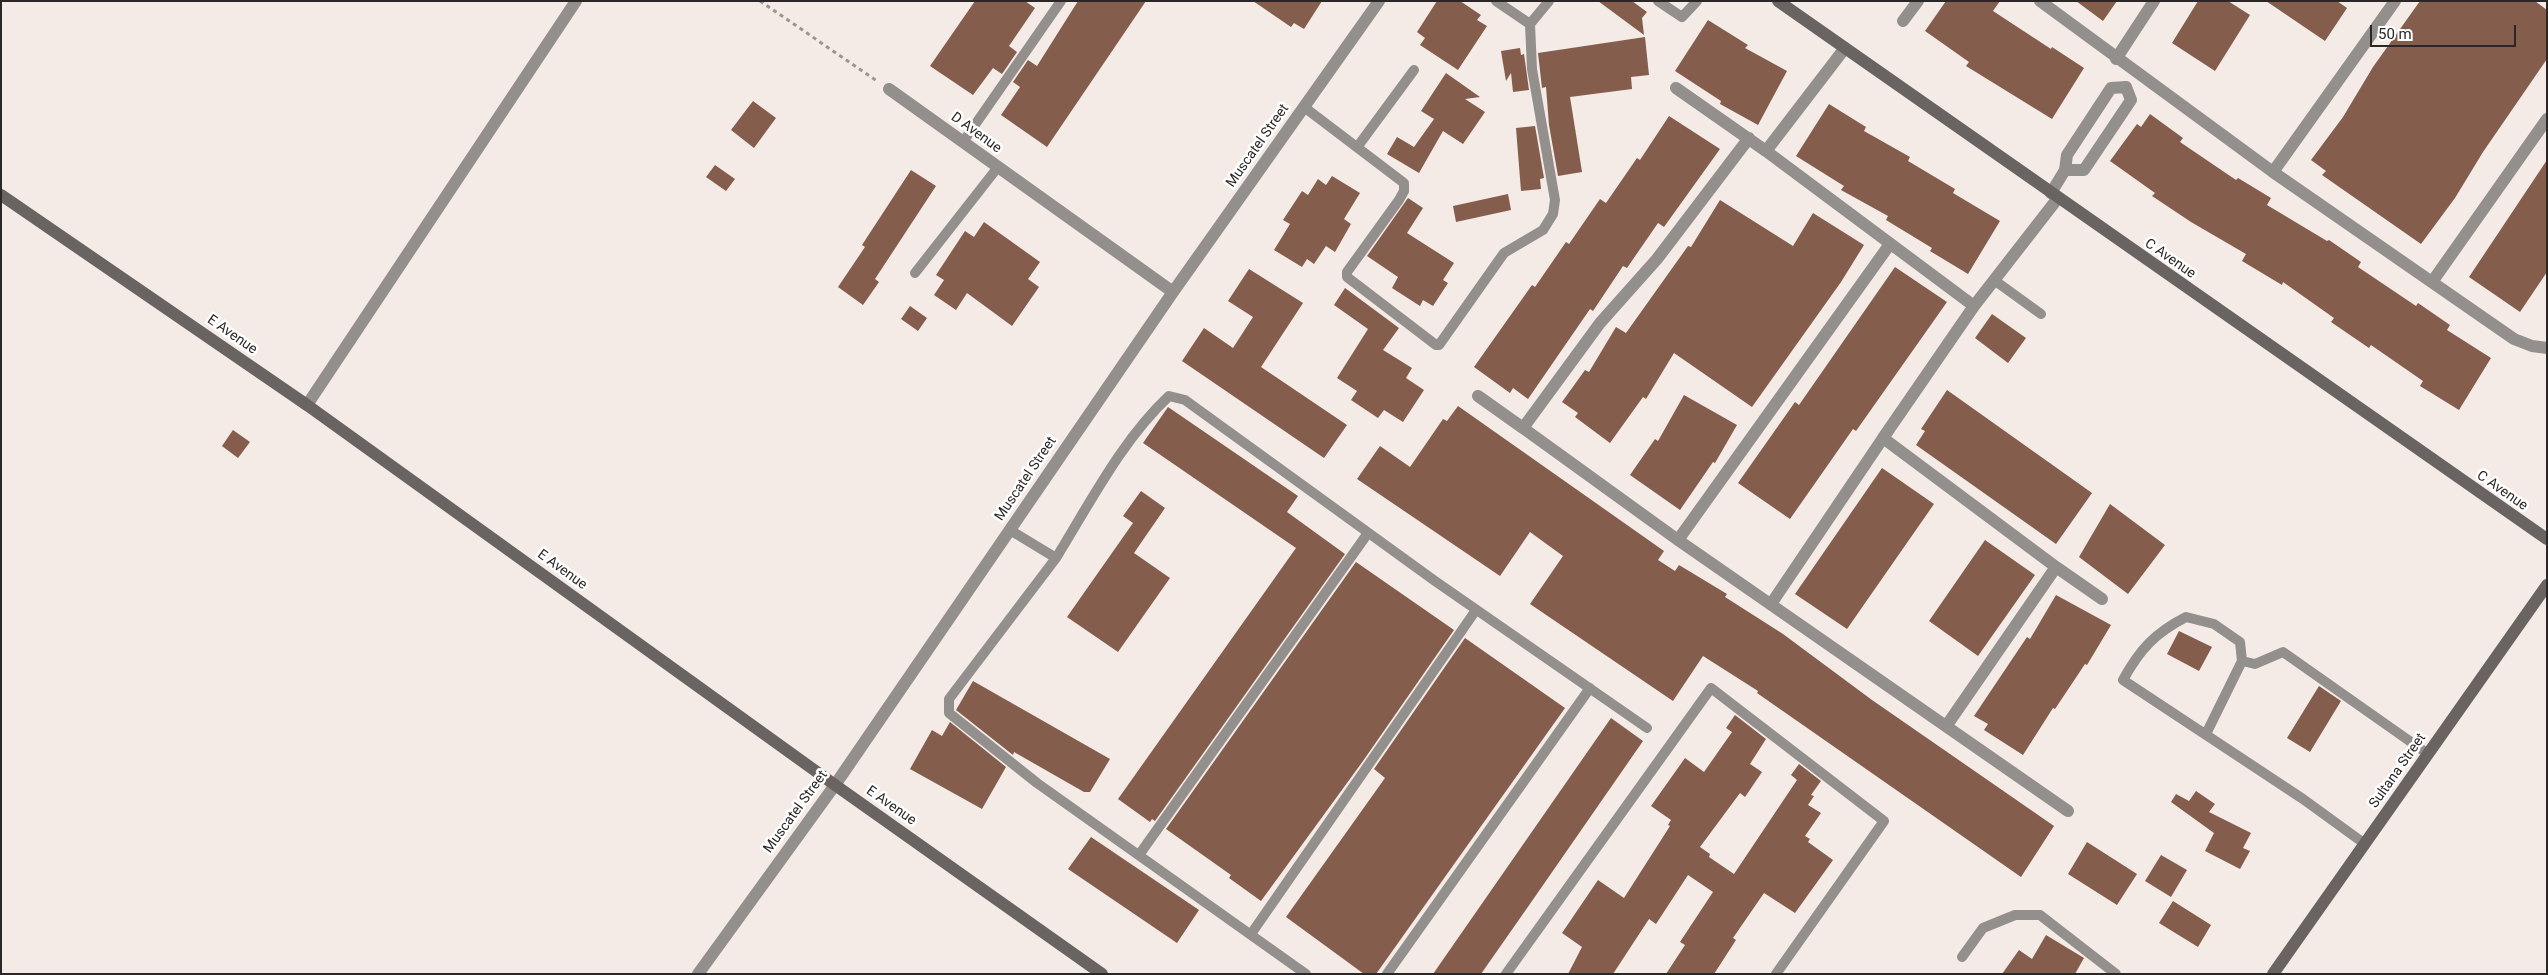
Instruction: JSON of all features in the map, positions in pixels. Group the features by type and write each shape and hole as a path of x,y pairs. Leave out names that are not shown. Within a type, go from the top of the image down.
{"street":[{"path":"307,405 576,1"},
{"name":"Muscatel Street","path":"698,974 835,785 1173,292 1379,1"},
{"name":"C Avenue","path":"1778,1 2054,196 2547,539"},
{"path":"1904,21 1918,1"},
{"path":"2040,1 2135,73 2273,172 2514,339 2532,346 2547,348"},
{"path":"2116,59 2154,1"},
{"path":"2273,172 2395,1"},
{"path":"1766,151 1845,48"},
{"path":"2126,87 2135,73"},
{"path":"2065,170 2084,170 2131,100 2126,87"},
{"path":"1771,604 1974,306 2054,196 2065,170 2067,155 2111,88 2126,87"},
{"path":"1676,88 1749,138 1974,306"},
{"name":"D Avenue","path":"889,89 1173,292"},
{"path":"2432,282 2547,119"},
{"path":"1523,428 1600,322 1656,258 1749,138"},
{"name":"E Avenue","path":"1,195 307,405 835,785 1102,974"},
{"path":"1678,540 1890,244"},
{"path":"1478,396 1678,540 1947,725 2068,811"},
{"path":"1883,438 2102,599"},
{"path":"1947,725 2056,567"},
{"name":"Sultana Street","path":"2273,974 2547,585"}],"lane":[{"path":"963,142 1061,1"},
{"path":"1496,1 1530,24"},
{"path":"1304,107 1358,146 1404,183 1404,192 1347,272 1347,278 1436,345 1439,345 1504,253 1543,230 1553,214 1554,200 1532,69 1530,24 1549,1"},
{"path":"1658,1 1682,17 1697,1"},
{"path":"1358,146 1414,70"},
{"path":"915,273 998,167"},
{"path":"1994,280 2041,314"},
{"path":"1306,974 1037,783 949,713 949,700 1056,558 1116,462 1155,409 1169,396 1185,400 1476,610 1647,728"},
{"path":"1010,530 1056,558"},
{"path":"1139,855 1368,533"},
{"path":"1251,934 1476,610"},
{"path":"2206,734 2242,661 2240,642 2214,624 2186,617 2163,629 2137,655 2124,680 2304,799 2364,844"},
{"path":"2242,661 2255,664 2283,652 2428,754"},
{"path":"1387,974 1590,688"},
{"path":"1506,974 1711,688 1884,821 1776,974"},
{"path":"1962,957 1983,928 2015,915 2040,915 2116,974"}],"path":[{"path":"760,1 889,89"}],"building":[{"path":"975,1 1025,1 1035,8 1009,46 1017,52 1002,74 993,68 973,95 930,66"},
{"path":"1078,1 1146,1 1047,147 1001,115 1020,87 1013,82 1028,60 1037,66"},
{"path":"1253,1 1322,1 1304,29 1294,23 1291,27"},
{"path":"1437,1 1460,1 1481,15 1477,20 1487,26 1458,70 1420,45 1425,38 1417,32"},
{"path":"1598,1 1632,1 1647,12 1642,18 1644,35"},
{"path":"1946,1 2000,1 1993,11 2084,68 2052,119 1966,66 1969,62 1925,31"},
{"path":"2076,1 2117,1 2103,21"},
{"path":"2198,1 2228,1 2250,15 2215,71 2172,43"},
{"path":"2266,1 2337,1 2347,8 2325,41"},
{"path":"2420,1 2535,1 2547,10 2547,59 2483,152 2455,198 2421,244 2322,175 2326,171 2311,160 2343,117 2373,67"},
{"path":"1708,20 1748,45 1745,48 1787,71 1758,125 1720,104 1721,101 1675,71"},
{"path":"1645,37 1649,75 1631,77 1632,89 1570,97 1582,172 1558,176 1549,125 1546,87 1542,88 1538,53"},
{"path":"1520,48 1521,55 1524,54 1529,90 1513,92 1511,73 1506,81 1501,51"},
{"path":"1446,73 1480,97 1465,99 1485,112 1463,144 1443,131 1419,173 1387,154 1397,137 1414,147 1434,119 1421,111"},
{"path":"753,101 776,118 754,148 731,130"},
{"path":"1829,104 1866,127 1864,131 1910,157 1908,161 1955,189 1953,193 2000,221 1968,274 1930,251 1932,248 1886,220 1888,216 1841,190 1844,186 1796,156"},
{"path":"2150,114 2183,138 2180,142 2236,180 2238,178 2271,198 2267,205 2327,241 2329,240 2361,262 2358,267 2416,306 2418,303 2450,325 2447,330 2491,358 2459,410 2420,386 2423,381 2371,345 2369,348 2331,322 2334,318 2283,282 2282,285 2242,261 2246,254 2191,222 2152,196 2155,193 2110,161 2137,124 2141,127"},
{"path":"1669,116 1720,149 1664,227 1658,223 1627,268 1623,266 1593,311 1590,309 1528,399 1513,388 1510,393 1474,367 1532,285 1535,287 1566,242 1569,244 1600,199 1606,203 1637,158 1640,160"},
{"path":"1535,126 1544,178 1540,179 1541,189 1521,191 1516,128"},
{"path":"2547,160 2547,272 2520,312 2469,277"},
{"path":"715,165 735,179 726,191 706,177"},
{"path":"911,170 936,186 875,279 879,282 863,305 838,287 865,247 862,245"},
{"path":"1332,176 1360,193 1344,219 1351,224 1335,252 1326,246 1314,264 1307,259 1302,267 1274,250 1290,224 1283,220 1302,191 1308,195 1318,179 1326,185"},
{"path":"1508,194 1511,210 1456,222 1453,206"},
{"path":"1408,198 1423,208 1407,233 1454,263 1443,280 1448,283 1433,306 1423,300 1420,306 1392,288 1398,277 1367,256"},
{"path":"1720,200 1793,246 1813,213 1864,245 1841,282 1752,407 1674,353 1646,399 1643,397 1610,443 1575,417 1578,413 1562,402 1585,370 1589,372 1616,327 1626,333 1688,246 1691,247"},
{"path":"984,222 1040,262 1028,279 1039,287 1012,326 967,293 956,310 934,295 944,280 936,275 965,231 974,237"},
{"path":"1895,267 1947,302 1856,431 1853,429 1790,519 1738,483 1795,402 1799,405"},
{"path":"1249,269 1303,303 1261,367 1347,425 1324,458 1182,361 1204,328 1233,348 1253,317 1228,301"},
{"path":"1345,288 1399,328 1383,350 1412,368 1406,378 1424,390 1403,422 1384,410 1378,418 1351,400 1357,391 1337,378 1368,329 1334,305"},
{"path":"910,306 927,318 918,331 901,319"},
{"path":"1992,314 2026,338 2008,363 1975,338"},
{"path":"1947,390 2092,493 2056,544 1916,445 1925,431 1921,429"},
{"path":"1684,395 1737,425 1715,463 1713,462 1680,510 1630,475 1655,439 1658,441"},
{"path":"1458,406 1664,551 1658,560 1675,571 1679,565 1727,594 1725,597 1783,634 1872,700 2054,826 2021,877 1757,693 1758,691 1703,656 1673,701 1530,604 1563,556 1530,532 1500,576 1357,479 1380,446 1410,467 1443,419 1447,421"},
{"path":"1168,407 1298,496 1287,512 1345,554 1155,821 1152,819 1150,822 1118,799 1296,548 1143,443"},
{"path":"233,430 250,442 238,458 222,446"},
{"path":"1882,468 1934,504 1847,629 1795,594"},
{"path":"1141,491 1165,508 1134,553 1170,578 1118,652 1067,617 1133,523 1123,516"},
{"path":"2110,504 2165,545 2128,594 2079,557"},
{"path":"1985,540 2035,575 1978,656 1929,621"},
{"path":"1356,562 1454,630 1363,761 1261,901 1229,878 1231,875 1166,829"},
{"path":"2056,595 2111,625 2087,665 2085,664 2055,709 2053,708 2023,755 1984,730 1988,724 1974,716 2027,637 2030,639"},
{"path":"2179,631 2212,647 2199,671 2167,654"},
{"path":"1465,638 1565,708 1376,974 1364,974 1286,917 1385,778 1374,769"},
{"path":"973,681 1110,759 1090,792 1084,792 1014,752 1013,755 956,710"},
{"path":"2319,686 2341,701 2310,752 2287,738"},
{"path":"1735,715 1766,739 1750,764 1762,772 1745,797 1740,793 1700,847 1710,854 1709,857 1734,874 1797,780 1791,775 1799,764 1821,781 1811,795 1814,796 1808,805 1821,813 1805,836 1810,839 1808,842 1833,860 1795,913 1764,893 1733,938 1736,940 1714,974 1666,974 1685,945 1680,942 1713,892 1688,875 1656,924 1649,919 1613,974 1568,974 1582,947 1562,933 1598,880 1624,898 1670,826 1668,825 1671,820 1651,806 1685,758 1704,772 1732,732 1726,728"},
{"path":"1611,718 1643,741 1532,901 1481,974 1433,974"},
{"path":"950,722 1006,767 982,809 910,769 932,730 942,736"},
{"path":"2196,791 2215,804 2209,812 2251,833 2243,848 2250,851 2240,869 2205,851 2214,833 2171,802 2176,794 2189,801"},
{"path":"1091,837 1199,910 1177,943 1068,869"},
{"path":"2087,842 2137,874 2117,905 2068,874"},
{"path":"2161,855 2187,870 2171,897 2145,881"},
{"path":"2173,901 2211,925 2198,947 2159,923"},
{"path":"2046,935 2084,958 2075,974 2002,974 2019,950 2032,959"}]}
